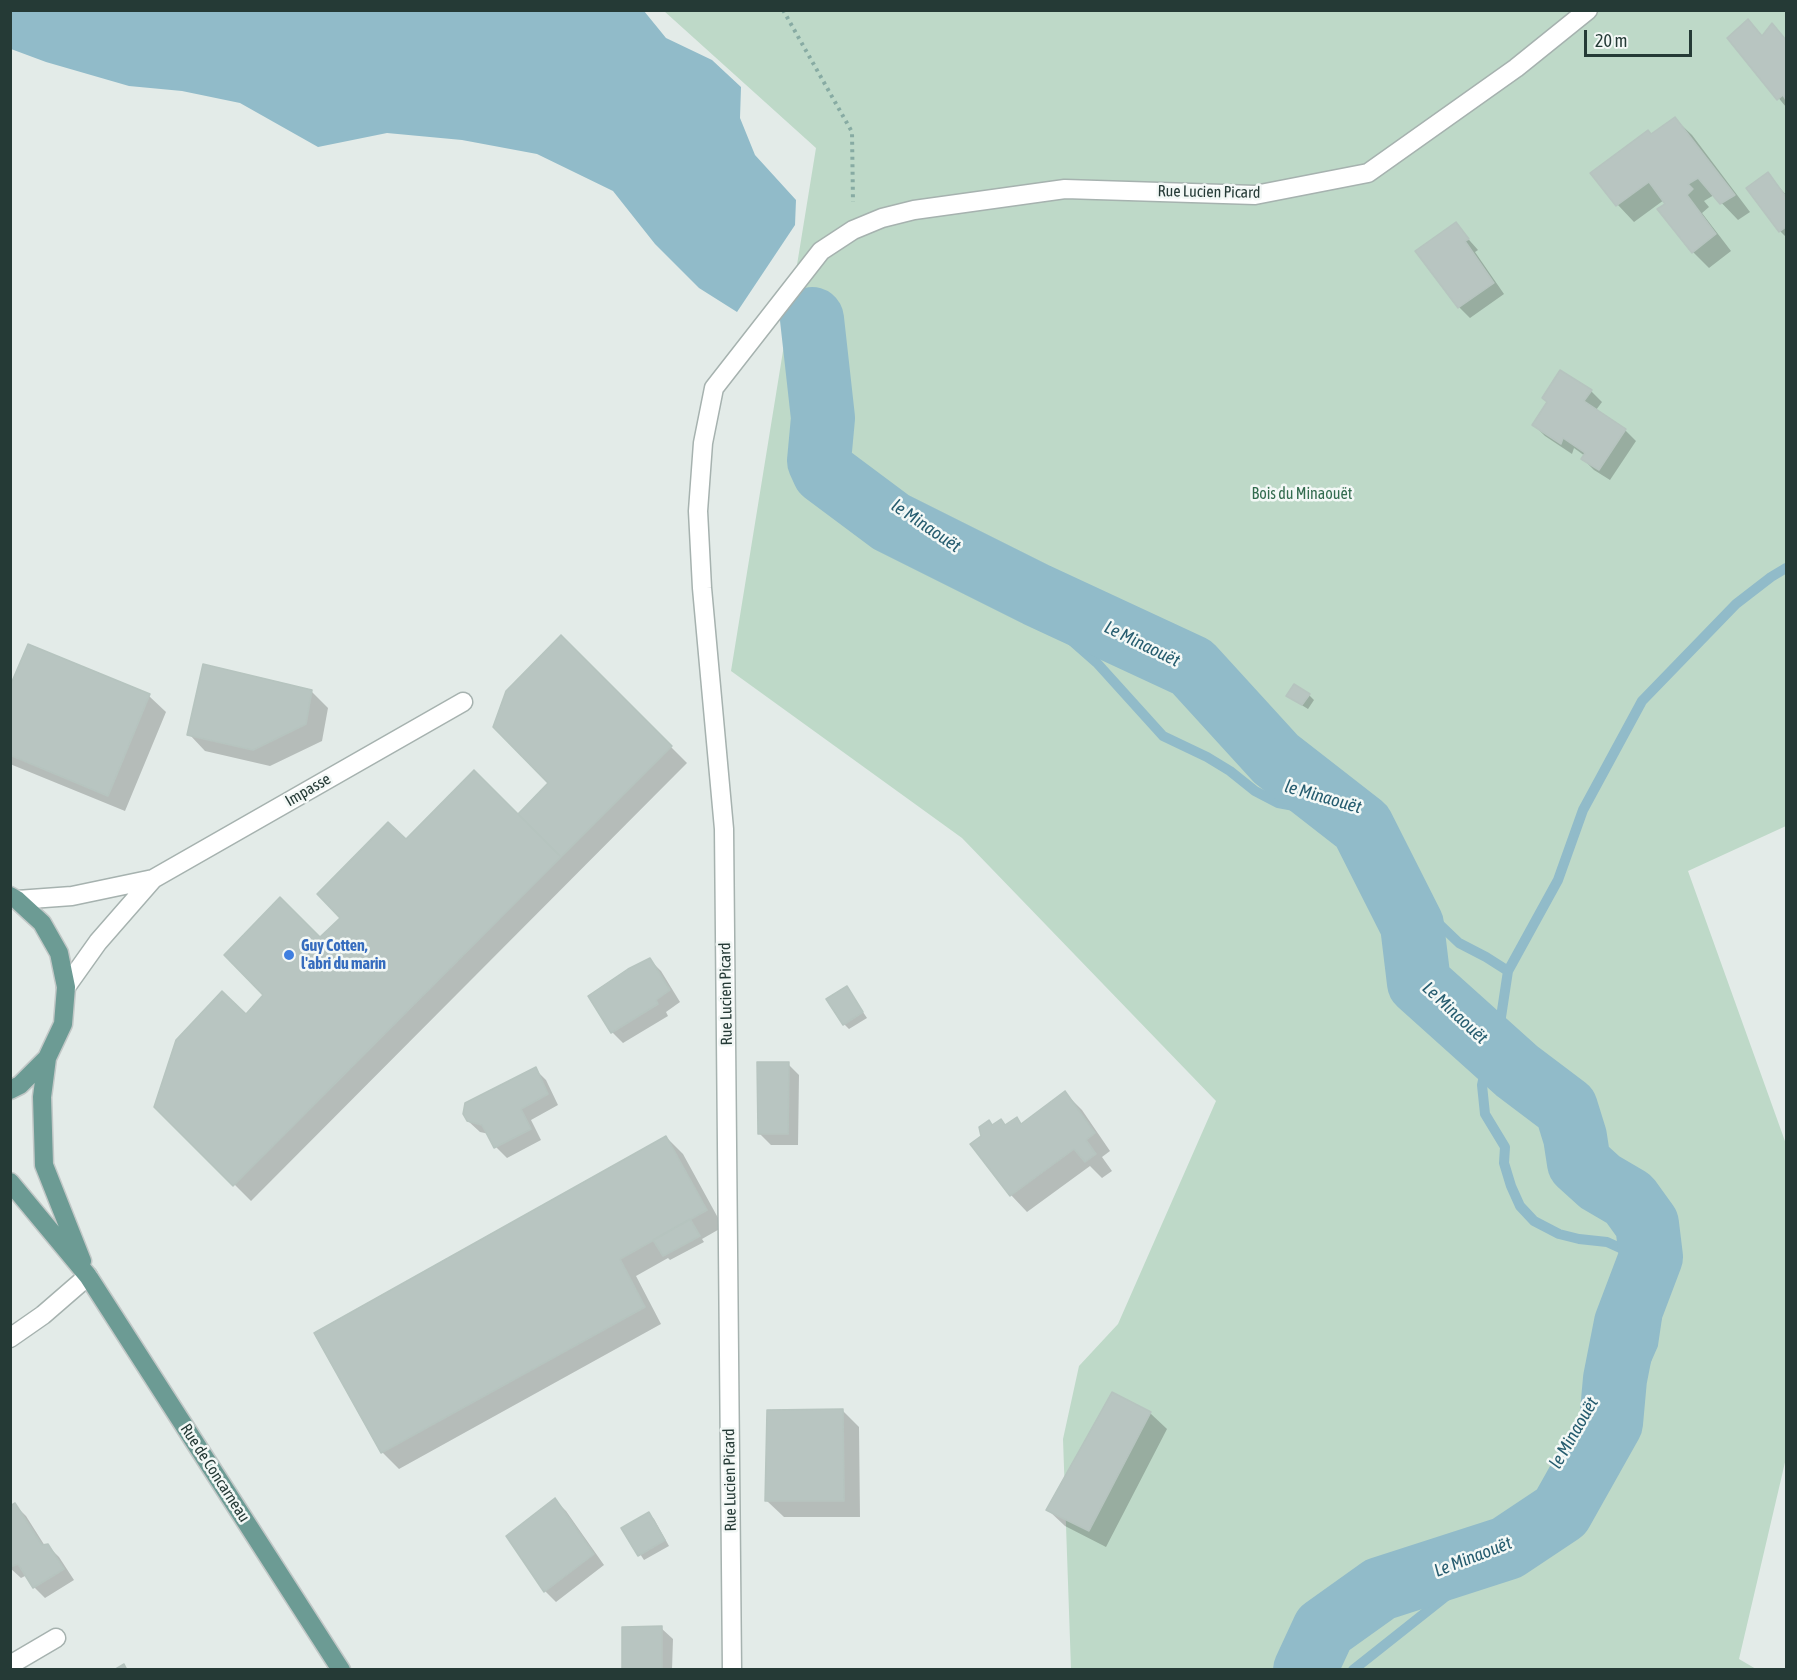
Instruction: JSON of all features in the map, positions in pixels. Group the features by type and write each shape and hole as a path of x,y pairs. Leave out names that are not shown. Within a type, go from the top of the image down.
{"main road":[{"path":"10,1090 20,1085 47,1058 63,1024 66,987 59,953 42,923 14,898"},
{"name":"Rue de Concarneau","path":"47,1058 42,1097 44,1165 88,1276"},
{"name":"Rue de Concarneau","path":"10,1182 88,1276 341,1670"}],"street":[{"name":"Rue Lucien Picard","path":"732,1670 724,829 702,588 698,511 703,443 714,388 821,252 854,230 882,218 914,210 1065,189 1255,195 1368,173 1515,68 1588,10"},
{"name":"Impasse","path":"153,879 463,702"},
{"path":"14,898 72,896 153,879"},
{"path":"66,987 98,942 153,879"},
{"path":"10,1338 43,1315 88,1276"},
{"path":"10,1665 56,1638"}],"path":[{"path":"783,10 852,132 854,230"}],"green space":[{"name":"Bois du Minaouët","path":"664,11 1786,11 1786,826 1688,871 1786,1144 1786,1458 1739,1659 1756,1669 1071,1669 1063,1439 1079,1366 1118,1324 1216,1101 962,838 731,671 816,148"}],"water":[{"path":"11,10 644,11 666,38 712,60 741,87 740,118 755,155 796,200 795,225 737,312 699,288 655,244 613,191 537,154 462,140 387,133 318,147 240,103 182,91 129,86 46,62 11,49"}],"building":[{"path":"1748,19 1762,36 1772,23 1786,40 1786,100 1783,95 1777,100 1727,38"},
{"path":"1675,117 1735,195 1720,204 1698,178 1688,184 1693,189 1687,195 1716,234 1692,253 1657,209 1665,204 1649,182 1616,206 1590,173 1648,130 1651,134"},
{"path":"1768,172 1786,197 1786,227 1779,232 1746,188"},
{"path":"1456,222 1469,239 1465,241 1494,283 1458,308 1415,251"},
{"path":"1560,370 1592,390 1584,401 1626,429 1599,470 1581,459 1585,453 1563,438 1561,444 1532,425 1547,402 1542,398"},
{"path":"561,635 672,746 561,857 518,814 548,783 493,727 506,691"},
{"path":"28,644 150,694 108,796 10,755 10,686"},
{"path":"203,664 312,690 306,724 253,750 187,735"},
{"path":"1294,684 1310,694 1302,705 1286,696"},
{"path":"474,770 561,857 233,1186 154,1107 176,1040 222,991 246,1014 263,995 224,955 280,897 320,937 340,918 317,894 388,822 406,839"},
{"path":"650,958 670,990 656,1000 658,1004 611,1033 588,996 628,969"},
{"path":"847,986 863,1012 843,1025 826,999"},
{"path":"757,1062 789,1062 788,1134 758,1134"},
{"path":"536,1067 548,1094 521,1109 531,1129 494,1148 482,1125 467,1121 463,1114 465,1103"},
{"path":"1065,1091 1095,1133 1086,1140 1096,1154 1085,1162 1074,1149 1010,1196 970,1144 981,1136 979,1127 989,1120 992,1125 1001,1119 1005,1125 1017,1117 1021,1124"},
{"path":"666,1136 707,1210 620,1259 645,1307 381,1453 314,1333"},
{"path":"690,1219 700,1236 663,1256 653,1240"},
{"path":"1112,1392 1151,1412 1089,1531 1046,1510"},
{"path":"843,1409 844,1501 765,1501 767,1410"},
{"path":"555,1498 594,1554 544,1592 506,1536"},
{"path":"15,1503 42,1545 48,1544 64,1569 33,1588 18,1564 10,1567 10,1506"},
{"path":"649,1512 665,1540 638,1556 621,1528"},
{"path":"662,1626 662,1670 622,1670 622,1627"},
{"path":"124,1664 127,1670 114,1670"}],"waterway":[{"name":"Le Minaouët","path":"812,319 823,418 819,461 824,472 891,522 1037,595 1192,667 1276,759 1362,826 1412,925 1419,983 1517,1071 1566,1108 1575,1137 1579,1163 1600,1182 1629,1199 1647,1224 1651,1257 1626,1323 1615,1379 1611,1423 1561,1512 1507,1548 1380,1589 1324,1629 1305,1670"},
{"name":"le Minaouët","path":"793,343 802,376 804,402 823,458 849,492 878,510 916,543 958,567 982,575 1005,576 1030,582 1048,596 1056,616 1072,641 1097,663 1163,736 1207,757 1230,771 1255,791 1278,803 1327,812 1350,819 1382,836 1397,852 1405,879 1437,922 1459,943 1508,971"},
{"name":"le Minaouët","path":"1353,1670 1498,1555 1524,1542 1541,1528 1555,1506 1605,1407 1623,1392 1642,1370 1653,1345 1657,1318 1653,1292 1644,1271 1629,1252 1607,1242 1559,1234 1534,1221 1520,1206 1504,1163 1505,1147 1485,1114 1482,1085 1490,1048 1501,1017 1508,971 1558,880 1583,810 1642,701 1736,604 1786,568"}],"place":[{"name":"Guy Cotten, l'abri du marin","path":"289,955"}]}
